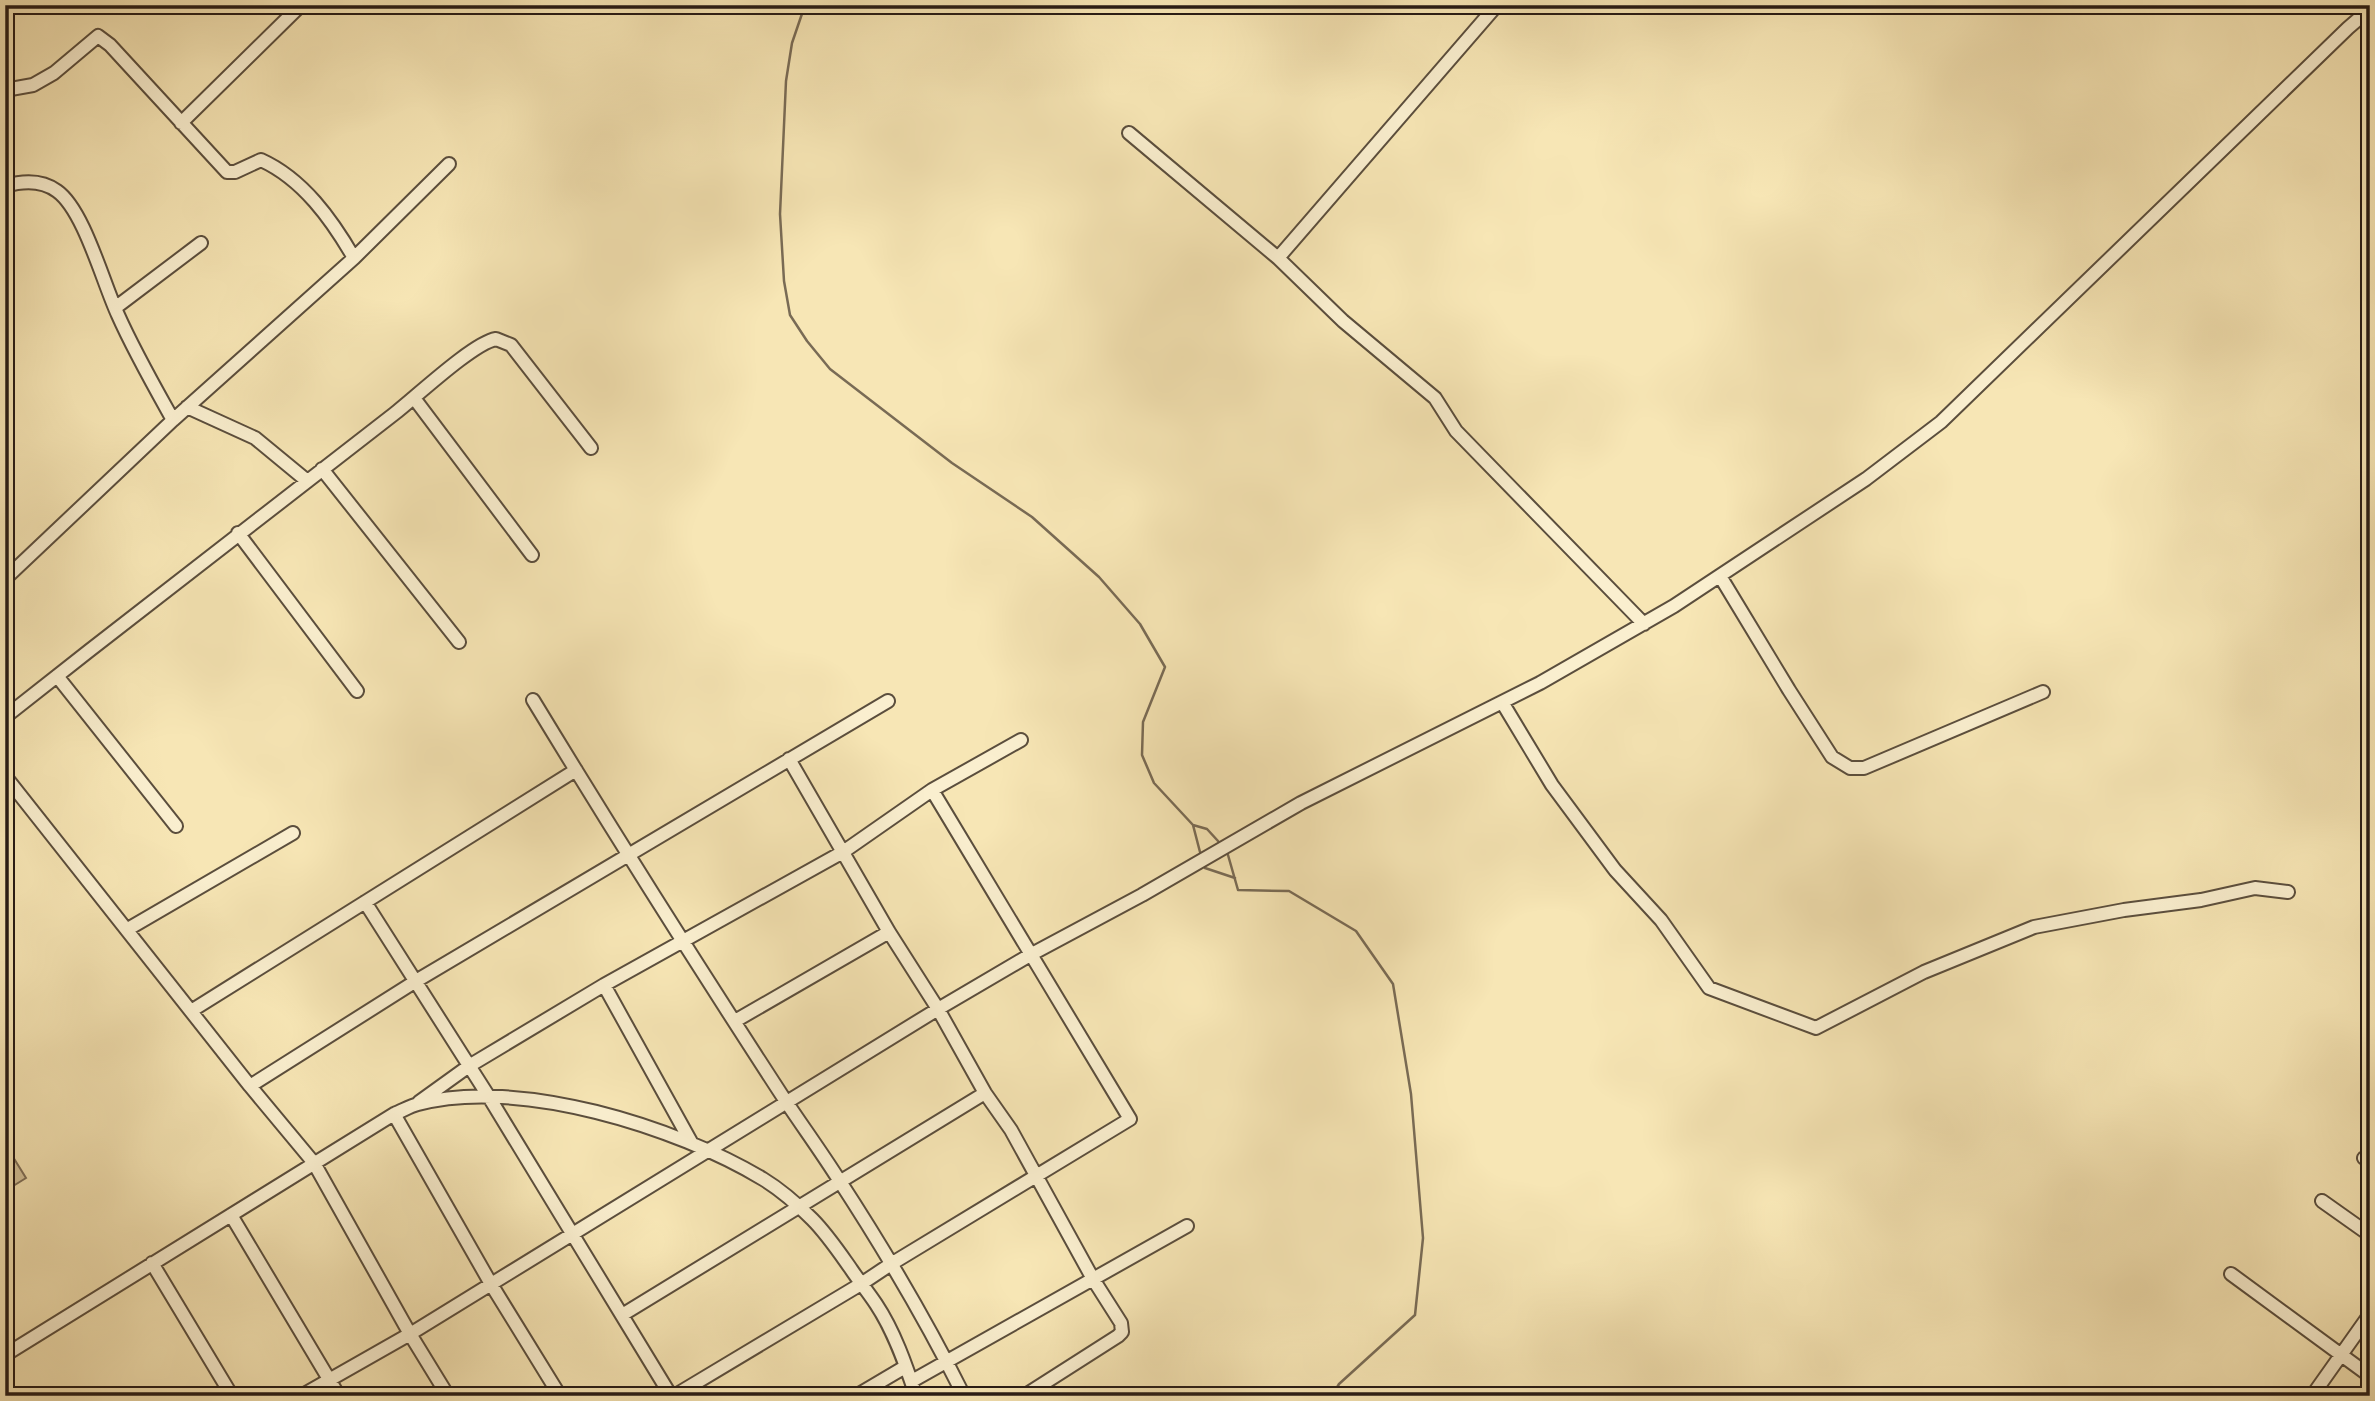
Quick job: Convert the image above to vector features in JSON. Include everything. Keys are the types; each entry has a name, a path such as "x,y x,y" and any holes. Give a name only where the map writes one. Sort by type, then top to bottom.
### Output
{"street":[{"path":"1278,258 1497,5"},
{"path":"181,123 300,6"},
{"path":"302,1396 410,1334 1030,955 1142,895 1301,803 1540,683 1644,624 1866,479 1941,422 2370,9"},
{"path":"5,90 33,85 54,73 97,36 110,45 227,172 235,172 261,160 272,165 314,200 336,226 354,258"},
{"path":"1129,134 1278,258 1343,321 1435,398 1456,432 1644,624"},
{"path":"5,579 187,407 354,258 449,164"},
{"path":"5,186 24,181 39,183 56,190 72,208 115,309 173,420"},
{"path":"115,309 201,243"},
{"path":"5,717 481,344 496,339 511,345 591,448"},
{"path":"414,398 532,555"},
{"path":"187,407 255,438 306,480"},
{"path":"322,469 459,642"},
{"path":"238,533 357,691"},
{"path":"1720,576 1832,757 1850,768 1864,768 2043,692"},
{"path":"57,676 176,827"},
{"path":"533,700 628,856 840,1181 947,1361 964,1396"},
{"path":"250,1086 416,981 888,701"},
{"path":"1502,702 1552,785 1615,870 1661,920 1709,988 1816,1028 1924,972 2034,927 2255,888 2288,892"},
{"path":"5,1354 394,1114 416,1104 469,1066 604,985 843,852 932,790 1021,740"},
{"path":"789,759 985,1093 1011,1129 1093,1279 1121,1324 1122,1332 1024,1396"},
{"path":"191,1012 576,770"},
{"path":"5,776 314,1163 448,1396"},
{"path":"365,902 673,1396 1130,1119 932,790"},
{"path":"128,929 293,833"},
{"path":"735,1021 889,932"},
{"path":"604,985 691,1142"},
{"path":"622,1315 985,1093"},
{"path":"416,1104 444,1099 489,1097 524,1099 578,1108 691,1142 764,1179 798,1206 822,1230 877,1305 912,1381 916,1396"},
{"path":"394,1114 491,1283 560,1396"},
{"path":"2322,1201 2370,1235"},
{"path":"231,1215 339,1396"},
{"path":"912,1381 1187,1226"},
{"path":"152,1263 232,1396"},
{"path":"2231,1274 2370,1376"},
{"path":"2312,1396 2370,1314"},
{"path":"856,1396 905,1367"},
{"path":"5,1386 11,1396"}],"shaded area":[{"path":"5,1144 26,1178 5,1191"}],"waterway":[{"path":"805,5 792,43 786,81 780,214 784,281 790,315 830,369 952,463 1032,517 1099,577 1140,624 1165,667 1143,722 1142,755 1154,783 1193,825 1207,829 1218,841"},
{"path":"1193,825 1200,852"},
{"path":"1228,855 1238,890 1289,891 1356,931 1393,984 1411,1094 1423,1238 1415,1315 1339,1384 1332,1396"},
{"path":"1205,868 1235,878"}]}
